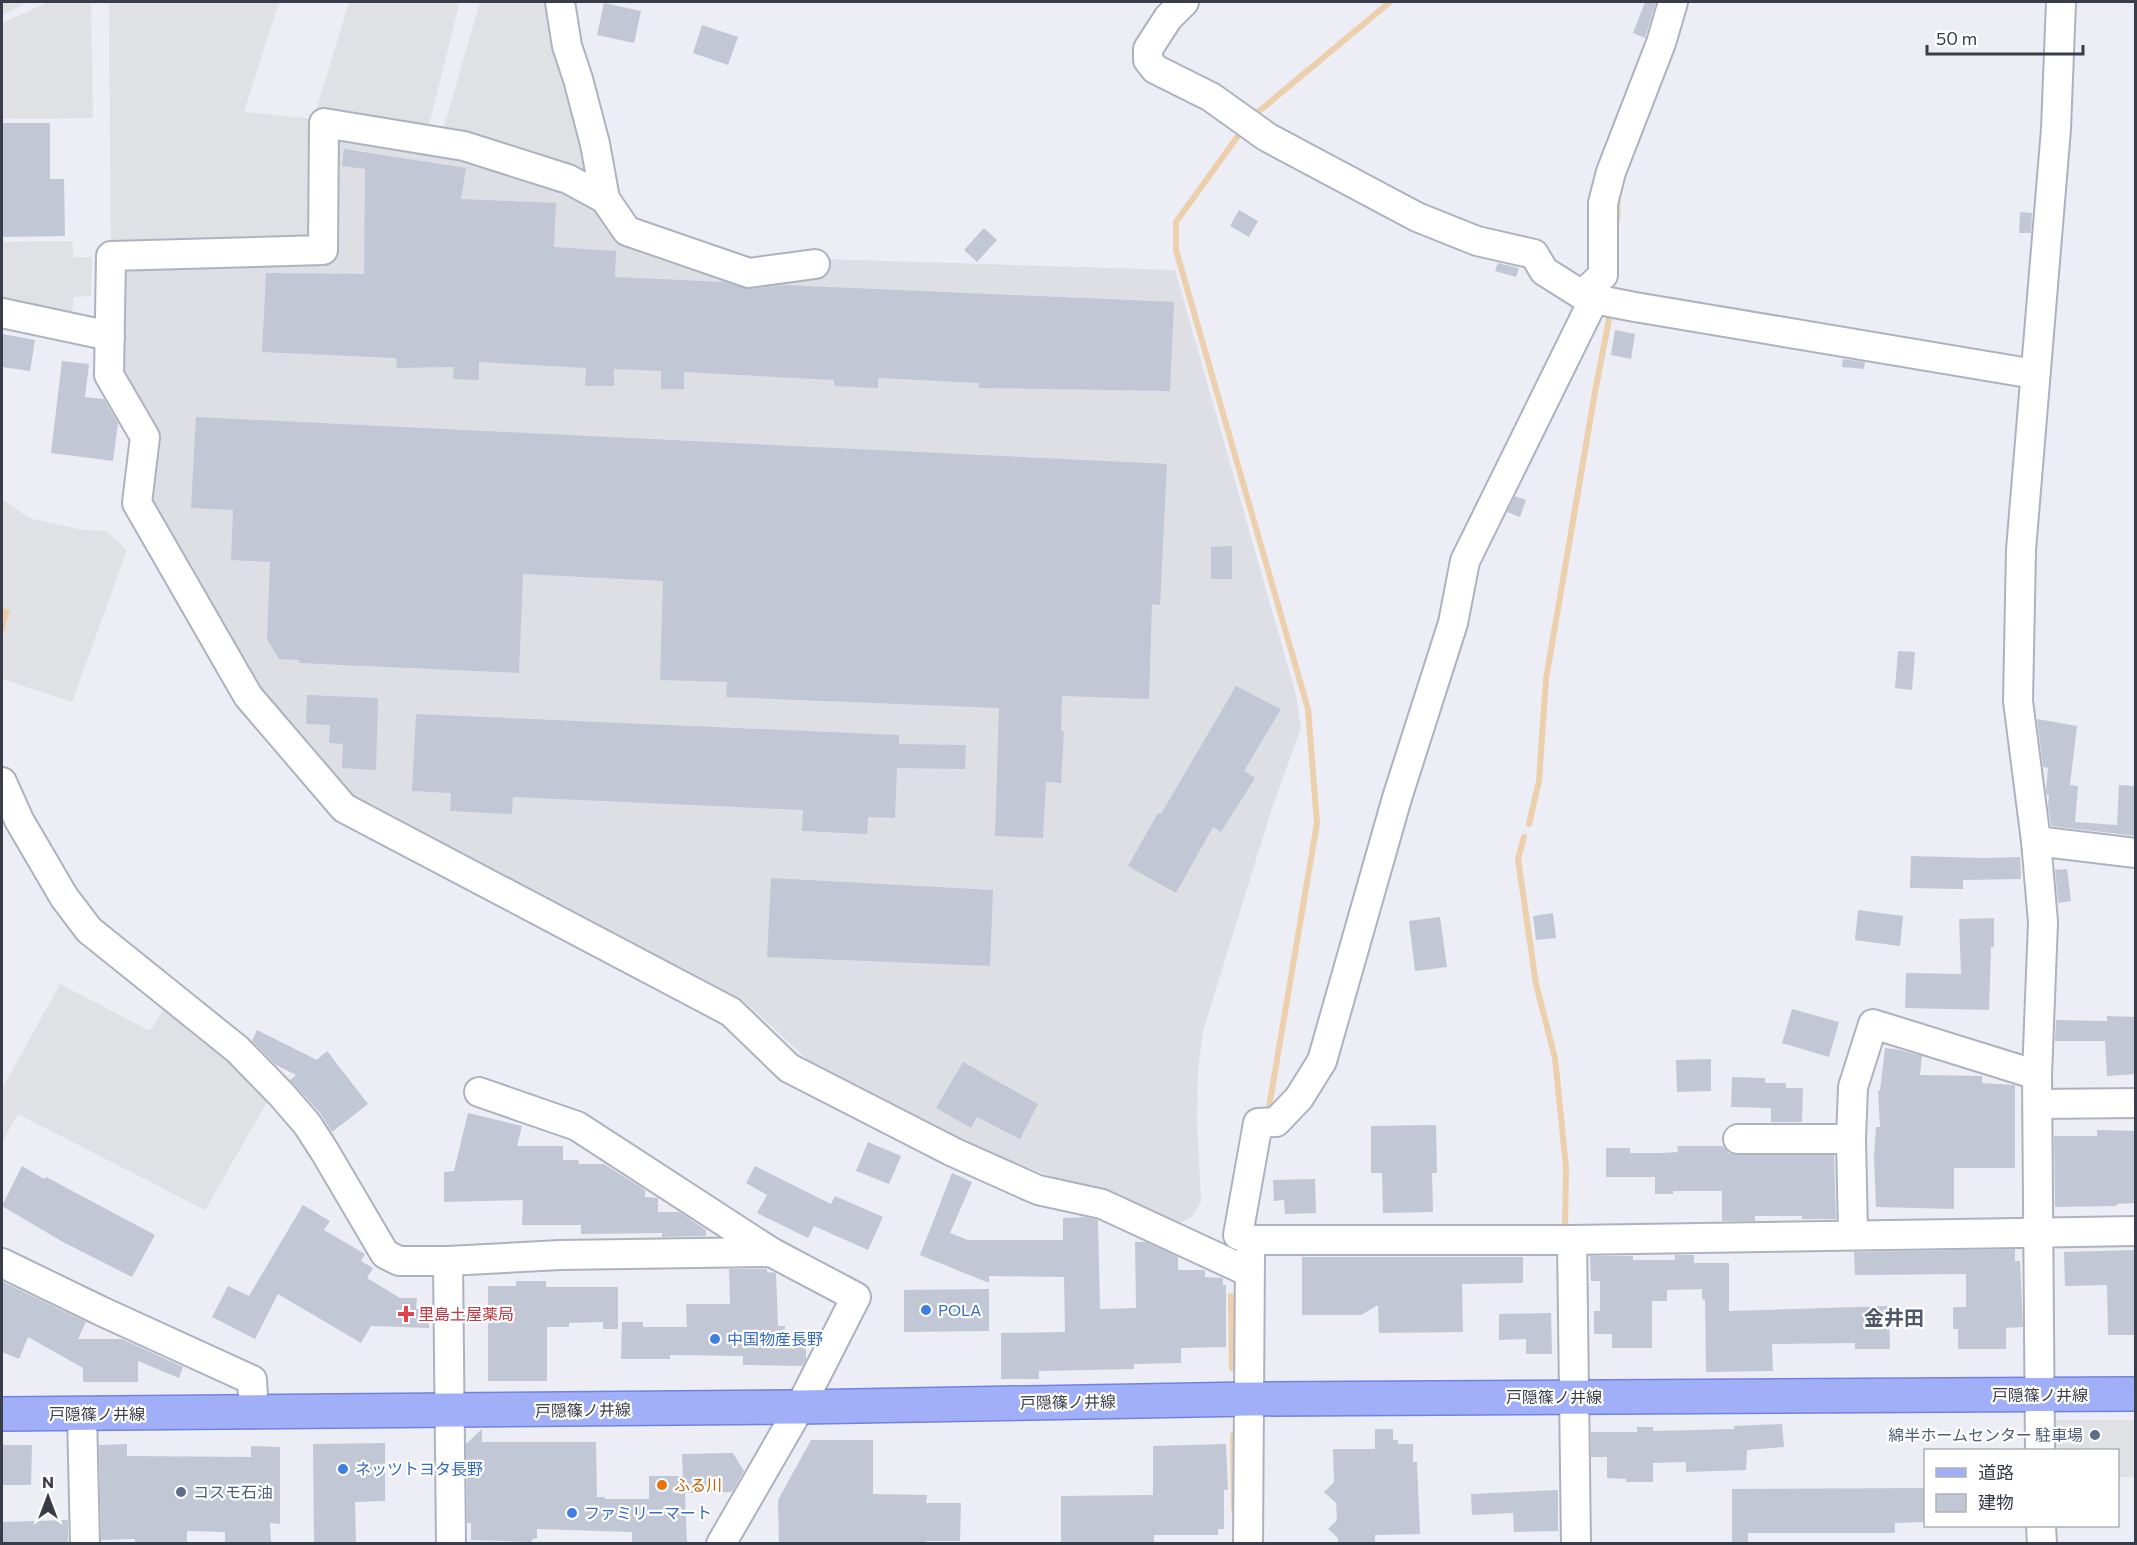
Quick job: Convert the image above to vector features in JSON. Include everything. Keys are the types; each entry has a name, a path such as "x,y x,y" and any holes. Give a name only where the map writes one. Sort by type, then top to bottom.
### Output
{"main road":[{"name":"戸隠篠ノ井線","path":"2,1414 254,1414 1250,1399 2136,1394"}],"street":[{"path":"560,2 567,46 579,79 595,144 605,199 627,231 748,273 815,264"},
{"path":"1184,2 1168,18 1148,49 1148,60 1155,69 1211,97 1268,137 1417,218 1477,241 1534,254 1544,271 1588,297 2034,374"},
{"path":"1673,2 1661,43 1611,172 1603,203 1603,275 1588,297 1465,561 1453,623 1397,798 1322,1061 1299,1098 1276,1122 1258,1123 1238,1235 1252,1240 1572,1240 2136,1231"},
{"path":"2040,1449 2037,1074 2043,922 2036,841 2018,701 2021,550 2056,129 2061,2"},
{"path":"605,199 568,179 464,146 324,123 323,250 111,256 109,375 145,437 137,503 248,696 344,808 731,1012 789,1068 952,1152 1038,1190 1102,1204 1249,1272"},
{"path":"2,313 110,336"},
{"path":"2,782 19,820 64,897 89,930 237,1049 281,1094 307,1124 385,1254 399,1262 560,1255 771,1252"},
{"path":"2036,841 2136,853"},
{"path":"1853,1234 1851,1139 1853,1087 1873,1024 2037,1074"},
{"path":"479,1092 577,1126 771,1252 856,1297 800,1407 721,1544"},
{"path":"2038,1104 2136,1103"},
{"path":"1738,1139 1851,1139"},
{"path":"1248,1544 1249,1272 1252,1240"},
{"path":"1572,1240 1576,1544"},
{"path":"448,1261 451,1544"},
{"path":"2,1263 252,1380 254,1414"},
{"path":"82,1414 85,1544"},
{"path":"2041,1527 2042,1544"}],"shaded area":[{"path":"2,2 27,2 2,15"},
{"path":"49,2 91,2 93,118 2,119 2,23"},
{"path":"109,2 279,2 244,112 314,119 315,248 111,249"},
{"path":"349,2 450,2 459,4 426,137 315,114"},
{"path":"480,2 550,2 592,184 442,134"},
{"path":"344,137 453,151 600,198 625,234 748,276 823,259 1175,270 1296,695 1301,728 1272,808 1203,1031 1198,1071 1197,1119 1201,1202 1192,1217 1180,1223 962,1144 808,1060 745,1002 651,958 339,790 255,692 147,495 116,360 118,270"},
{"path":"72,241 74,257 92,257 91,296 74,297 71,316 2,303 2,242"},
{"path":"2,499 29,518 82,530 106,531 127,550 72,702 2,679 2,645 10,611 2,608"},
{"path":"2,608 10,610 2,641"},
{"path":"60,984 150,1031 165,1007 230,1053 270,1097 205,1210 18,1114 2,1142 2,1089"},
{"name":"綿半ホームセンター 駐車場","path":"2054,1420 2135,1420 2135,1477 2119,1477 2119,1449 2054,1449"}],"building":[{"path":"1645,2 1656,2 1645,38 1633,33"},
{"path":"604,3 641,11 634,43 597,35"},
{"path":"702,25 738,37 728,65 693,53"},
{"path":"2,123 50,123 50,179 64,179 65,236 2,237"},
{"path":"344,149 466,168 461,199 556,203 554,247 616,251 615,277 725,282 751,289 785,285 1174,302 1170,391 979,388 979,383 878,378 878,388 834,386 834,380 684,372 684,389 661,389 661,371 614,369 614,386 585,386 586,368 479,362 479,380 453,379 454,367 397,368 396,358 262,352 266,273 364,274 365,169 342,166"},
{"path":"1239,210 1258,221 1249,237 1230,226"},
{"path":"2020,212 2032,213 2031,233 2019,233"},
{"path":"984,228 997,240 977,262 964,250"},
{"path":"1498,263 1519,268 1516,277 1495,271"},
{"path":"1615,330 1635,334 1631,359 1611,355"},
{"path":"2,334 35,340 30,371 2,367"},
{"path":"1843,359 1865,362 1864,369 1842,367"},
{"path":"62,361 89,364 85,397 104,399 118,423 113,461 51,453"},
{"path":"196,417 1167,464 1160,605 1152,604 1149,699 1062,696 1061,731 1064,731 1061,783 1046,782 1043,838 995,836 999,708 726,697 727,682 660,680 663,581 523,574 519,673 299,663 299,660 279,659 267,639 270,562 231,560 233,510 191,508"},
{"path":"1515,496 1526,500 1520,517 1507,512"},
{"path":"1232,546 1232,579 1211,579 1211,547"},
{"path":"1898,651 1915,652 1912,690 1895,688"},
{"path":"1236,686 1281,709 1244,771 1255,778 1221,832 1213,827 1176,893 1128,866"},
{"path":"307,695 378,698 376,770 342,768 343,744 329,743 330,725 306,724"},
{"path":"416,714 899,735 899,744 966,745 965,769 897,768 895,818 868,817 867,834 802,831 803,810 513,797 512,814 450,811 451,793 412,791"},
{"path":"2037,719 2077,726 2070,785 2078,786 2075,822 2117,825 2119,785 2136,786 2136,836 2051,826 2049,795 2046,791 2048,768 2043,767"},
{"path":"1911,856 2020,857 2021,879 1963,880 1963,889 1910,888"},
{"path":"2067,869 2071,901 2058,903 2055,870"},
{"path":"771,878 993,890 990,966 767,957"},
{"path":"1858,910 1903,916 1900,946 1855,940"},
{"path":"1553,913 1556,938 1536,940 1533,916"},
{"path":"1440,917 1447,967 1415,971 1409,921"},
{"path":"1994,918 1989,1010 1905,1008 1906,973 1961,974 1959,919"},
{"path":"1792,1009 1839,1022 1829,1057 1782,1043"},
{"path":"2107,1016 2136,1017 2136,1074 2107,1076 2105,1041 2055,1041 2056,1020 2107,1021"},
{"path":"257,1030 317,1060 327,1051 368,1104 332,1132 320,1113 290,1080 296,1075 276,1065 252,1041"},
{"path":"1885,1048 1922,1056 1920,1075 1982,1076 1982,1083 2015,1085 2015,1168 1954,1168 1954,1209 1876,1207 1874,1156 1876,1127 1880,1127 1878,1090 1880,1091"},
{"path":"1711,1059 1711,1091 1677,1092 1676,1060"},
{"path":"963,1062 1038,1104 1020,1139 977,1117 971,1128 936,1108"},
{"path":"1732,1077 1765,1078 1765,1083 1786,1083 1786,1088 1803,1088 1802,1122 1771,1122 1771,1108 1731,1107"},
{"path":"468,1113 522,1126 517,1146 563,1146 563,1160 578,1160 579,1164 604,1164 645,1190 645,1197 658,1198 658,1212 679,1212 706,1230 706,1236 662,1237 662,1233 581,1234 581,1225 522,1225 523,1200 444,1202 444,1172 454,1171"},
{"path":"1436,1125 1437,1173 1432,1173 1433,1212 1383,1213 1382,1173 1371,1173 1371,1126"},
{"path":"2097,1130 2136,1131 2136,1203 2117,1204 2117,1206 2055,1207 2054,1136 2097,1136"},
{"path":"868,1142 901,1156 889,1184 856,1171"},
{"path":"1677,1146 1723,1146 1729,1153 1738,1155 1834,1155 1836,1219 1755,1216 1755,1221 1722,1221 1722,1191 1673,1191 1673,1194 1655,1194 1655,1177 1606,1177 1606,1148 1630,1148 1630,1153 1662,1153 1678,1152"},
{"path":"22,1166 155,1235 132,1277 63,1242 2,1206"},
{"path":"755,1166 831,1204 835,1196 883,1217 868,1250 814,1226 808,1238 757,1213 767,1195 746,1183"},
{"path":"952,1173 972,1182 950,1233 968,1240 1063,1240 1063,1218 1086,1217 1098,1220 1100,1309 1136,1308 1135,1242 1146,1242 1178,1257 1178,1270 1205,1270 1205,1277 1223,1278 1223,1285 1226,1285 1226,1347 1181,1348 1181,1363 1134,1364 1134,1369 1039,1371 1039,1379 1001,1379 1001,1333 1065,1332 1064,1277 989,1276 989,1283 920,1255"},
{"path":"1315,1179 1316,1213 1285,1214 1284,1200 1274,1201 1273,1180"},
{"path":"303,1205 330,1221 324,1230 365,1254 361,1261 373,1268 367,1278 400,1298 417,1298 416,1309 429,1310 429,1328 371,1326 361,1343 278,1294 255,1339 212,1317 228,1286 249,1296"},
{"path":"2015,1249 2015,1261 2020,1261 2023,1327 2006,1328 2006,1349 1958,1349 1958,1329 1953,1329 1953,1307 1966,1307 1966,1274 1855,1275 1854,1252"},
{"path":"2136,1250 2136,1335 2108,1335 2107,1285 2065,1286 2064,1252"},
{"path":"1675,1255 1694,1255 1694,1263 1729,1263 1729,1311 1889,1306 1890,1349 1855,1349 1855,1343 1772,1344 1773,1371 1706,1372 1705,1300 1702,1299 1702,1289 1667,1290 1667,1301 1652,1301 1652,1348 1612,1348 1612,1334 1594,1334 1594,1311 1600,1311 1600,1281 1591,1281 1590,1256 1633,1256 1633,1260 1675,1260"},
{"path":"1302,1257 1523,1257 1523,1283 1462,1284 1463,1332 1379,1333 1378,1305 1361,1315 1302,1315"},
{"path":"729,1269 767,1269 767,1272 776,1273 778,1326 785,1326 784,1344 806,1345 806,1360 802,1366 743,1365 743,1356 670,1355 670,1359 621,1359 622,1322 643,1322 643,1327 687,1327 686,1304 730,1304"},
{"path":"516,1281 546,1281 546,1287 618,1287 618,1329 603,1329 603,1322 569,1323 569,1327 547,1327 547,1381 488,1381 488,1286 516,1286"},
{"path":"3,1282 86,1322 78,1339 122,1339 183,1367 179,1378 138,1361 138,1382 83,1382 83,1368 28,1337 19,1359 2,1352"},
{"path":"989,1289 989,1331 904,1332 904,1290"},
{"path":"1551,1313 1552,1354 1526,1354 1526,1339 1499,1340 1499,1314"},
{"path":"1782,1424 1784,1447 1747,1450 1746,1470 1686,1472 1686,1462 1653,1463 1653,1482 1626,1482 1626,1479 1607,1478 1607,1457 1591,1457 1591,1432 1637,1432 1637,1427 1653,1427 1653,1431 1734,1429 1734,1426"},
{"path":"482,1429 482,1442 596,1442 597,1497 605,1497 605,1499 649,1499 649,1476 683,1476 682,1454 733,1453 744,1471 732,1492 685,1493 687,1544 632,1544 632,1532 537,1529 537,1538 531,1542 471,1540 471,1523 467,1523 466,1444"},
{"path":"1375,1429 1393,1429 1393,1440 1398,1440 1398,1444 1413,1444 1413,1462 1417,1462 1420,1534 1375,1535 1375,1544 1338,1544 1338,1538 1328,1529 1337,1520 1336,1503 1324,1492 1334,1482 1333,1449 1375,1449"},
{"path":"811,1440 873,1440 873,1494 927,1495 926,1503 961,1503 960,1541 926,1541 926,1544 779,1544 778,1500"},
{"path":"385,1443 385,1501 355,1502 356,1544 314,1544 313,1444"},
{"path":"127,1444 127,1456 251,1457 251,1446 280,1447 280,1524 270,1523 271,1542 225,1542 225,1532 187,1531 187,1544 135,1544 135,1539 101,1540 99,1445"},
{"path":"1226,1444 1228,1490 1224,1490 1224,1529 1218,1529 1218,1535 1154,1535 1154,1544 1061,1544 1061,1496 1153,1495 1153,1446"},
{"path":"2,1445 32,1445 31,1485 2,1485"},
{"path":"1924,1488 1924,1522 1895,1523 1895,1533 1748,1533 1748,1544 1732,1544 1732,1489"},
{"path":"1558,1490 1558,1531 1514,1532 1513,1513 1472,1515 1471,1494"},
{"path":"68,1520 68,1544 2,1544 2,1522"}],"waterway":[{"path":"1252,117 1390,2"},
{"path":"1243,129 1176,222 1176,250 1308,709 1317,823 1268,1113"},
{"path":"1617,220 1618,194"},
{"path":"1529,824 1539,781 1546,679 1611,309"},
{"path":"1524,837 1518,859 1536,984 1555,1058 1566,1167 1565,1228"},
{"path":"1231,1296 1232,1368"},
{"path":"1233,1435 1234,1509"}],"place":[{"name":"POLA","path":"926,1310"},
{"name":"里島土屋薬局","path":"406,1314"},
{"name":"中国物産長野","path":"715,1339"},
{"name":"綿半ホームセンター 駐車場","path":"2095,1435"},
{"name":"ネッツトヨタ長野","path":"343,1469"},
{"name":"ふる川","path":"662,1485"},
{"name":"コスモ石油","path":"181,1492"},
{"name":"ファミリーマート","path":"572,1513"}],"district":[{"name":"金井田","path":"1894,1318"}]}
